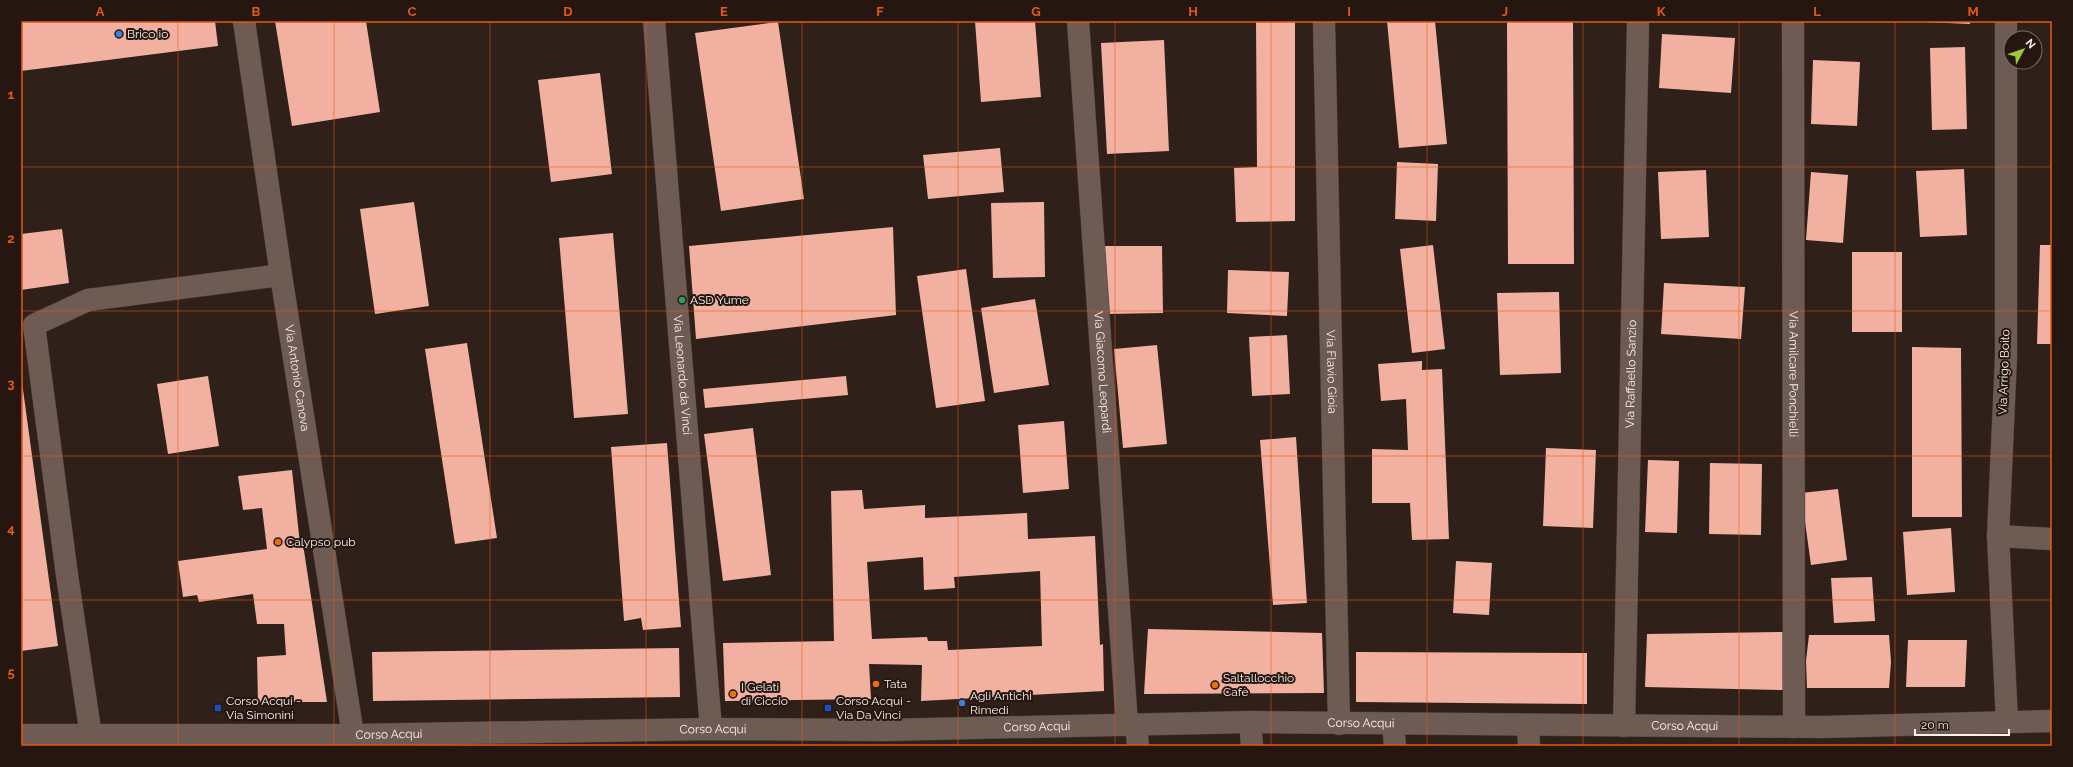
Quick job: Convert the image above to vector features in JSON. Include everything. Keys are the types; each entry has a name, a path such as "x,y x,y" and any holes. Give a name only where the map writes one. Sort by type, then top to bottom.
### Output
{"street":[{"name":"Via Antonio Canova","path":"244,21 281,276 353,735"},
{"name":"Via Leonardo da Vinci","path":"654,21 711,729"},
{"name":"Via Giacomo Leopardi","path":"1078,21 1131,724 1138,746"},
{"name":"Via Flavio Gioia","path":"1324,21 1339,724"},
{"name":"Via Raffaello Sanzio","path":"1624,726 1638,21"},
{"name":"Via Amilcare Ponchielli","path":"1792,21 1794,727"},
{"name":"Via Arrigo Boito","path":"2006,21 2006,357 1998,536 2007,722"},
{"path":"91,736 28,326 88,300 281,276"},
{"path":"1998,536 2052,538"},
{"name":"Corso Acqui","path":"21,735 52,741 91,736 353,735 571,739 711,729 887,738 1131,724 1250,722 1393,724 1529,736 1624,726 1794,727 1823,736 2007,722 2052,721"},
{"path":"1250,722 1252,746"},
{"path":"1393,724 1395,746"}],"building":[{"name":"Brico io","path":"21,21 215,21 218,46 21,71"},
{"path":"275,21 366,21 380,112 292,126"},
{"path":"975,21 1035,21 1041,97 981,102"},
{"path":"1256,21 1295,21 1295,221 1236,222 1234,168 1257,167"},
{"path":"1387,21 1435,21 1447,144 1399,148"},
{"path":"1507,21 1573,21 1574,264 1508,264"},
{"path":"1970,21 1970,24 1924,22"},
{"path":"778,22 804,199 721,211 695,33"},
{"path":"1662,34 1735,38 1731,93 1659,88"},
{"path":"1164,40 1169,151 1107,154 1101,43"},
{"path":"1965,47 1967,129 1932,130 1930,48"},
{"path":"1813,60 1860,62 1857,126 1811,124"},
{"path":"600,73 612,174 551,182 538,80"},
{"path":"1000,148 1004,192 928,199 923,155"},
{"path":"1397,162 1438,164 1436,221 1395,219"},
{"path":"1964,169 1967,235 1920,237 1916,171"},
{"path":"1706,170 1709,237 1661,239 1658,172"},
{"path":"1811,172 1848,175 1843,243 1806,240"},
{"path":"414,202 429,306 375,314 360,209"},
{"path":"1044,202 1045,277 993,278 991,203"},
{"path":"893,227 896,315 696,339 689,246"},
{"path":"62,229 69,283 21,290 21,234"},
{"path":"613,233 628,414 574,418 559,238"},
{"path":"1433,245 1445,349 1412,353 1400,249"},
{"path":"2040,245 2052,245 2052,344 2037,344"},
{"path":"1104,246 1162,246 1163,313 1105,314"},
{"path":"1852,252 1902,252 1902,332 1852,332"},
{"path":"966,269 985,401 936,408 917,276"},
{"path":"1228,270 1289,272 1287,316 1227,313"},
{"path":"1664,283 1745,287 1741,339 1661,334"},
{"path":"1559,292 1561,373 1500,375 1497,293"},
{"path":"1035,299 1049,385 994,393 981,308"},
{"path":"1287,335 1290,394 1252,396 1249,337"},
{"path":"467,343 497,538 455,544 425,349"},
{"path":"1157,345 1167,444 1123,448 1114,349"},
{"path":"1912,347 1961,348 1962,517 1912,517"},
{"path":"1422,361 1422,370 1442,369 1449,539 1412,540 1410,503 1372,503 1372,449 1408,450 1406,399 1381,401 1378,364"},
{"path":"21,375 58,646 21,651"},
{"path":"208,376 219,446 168,454 157,384"},
{"path":"846,376 848,395 705,408 703,389"},
{"path":"1064,421 1069,489 1023,493 1018,425"},
{"path":"753,428 771,575 723,581 704,434"},
{"path":"1296,437 1307,603 1273,605 1260,440"},
{"path":"667,443 681,627 643,630 641,618 624,621 611,447"},
{"path":"1546,448 1596,450 1593,528 1543,526"},
{"path":"1648,460 1679,461 1677,533 1645,532"},
{"path":"1710,463 1762,464 1761,535 1709,534"},
{"path":"292,470 300,544 303,544 327,702 258,702 257,657 286,655 284,624 257,624 253,594 199,602 197,595 183,597 178,561 267,549 262,508 243,510 238,476"},
{"path":"1838,489 1847,560 1811,565 1801,493"},
{"path":"862,490 864,509 925,505 925,518 1027,513 1028,539 1095,536 1100,645 1103,644 1104,691 921,701 922,665 869,664 871,699 725,701 723,643 834,641 831,491","holes":["923,557 924,590 955,588 954,577 1040,571 1042,646 948,650 947,641 928,641 927,637 872,639 867,562"]},
{"path":"1951,528 1955,592 1907,595 1903,532"},
{"path":"1456,561 1492,563 1489,615 1453,613"},
{"path":"1872,577 1875,621 1834,623 1831,578"},
{"path":"1148,629 1322,633 1324,693 1144,694"},
{"path":"1783,632 1783,690 1645,687 1647,634"},
{"path":"1809,635 1889,635 1891,662 1889,688 1807,688 1806,661"},
{"path":"1908,640 1967,640 1965,687 1906,687"},
{"path":"679,648 680,697 373,701 372,652"},
{"path":"1356,652 1587,653 1587,704 1356,702"}],"place":[{"name":"Brico io","path":"119,34"},
{"name":"ASD Yume","path":"682,300"},
{"name":"Calypso pub","path":"278,542"},
{"name":"Tata","path":"876,684"},
{"name":"Saltallocchio Cafè","path":"1215,685"},
{"name":"I Gelati di Ciccio","path":"733,694"},
{"name":"Agli Antichi Rimedi","path":"962,703"},
{"name":"Corso Acqui - Via Simonini","path":"218,708"},
{"name":"Corso Acqui - Via Da Vinci","path":"828,708"}]}
